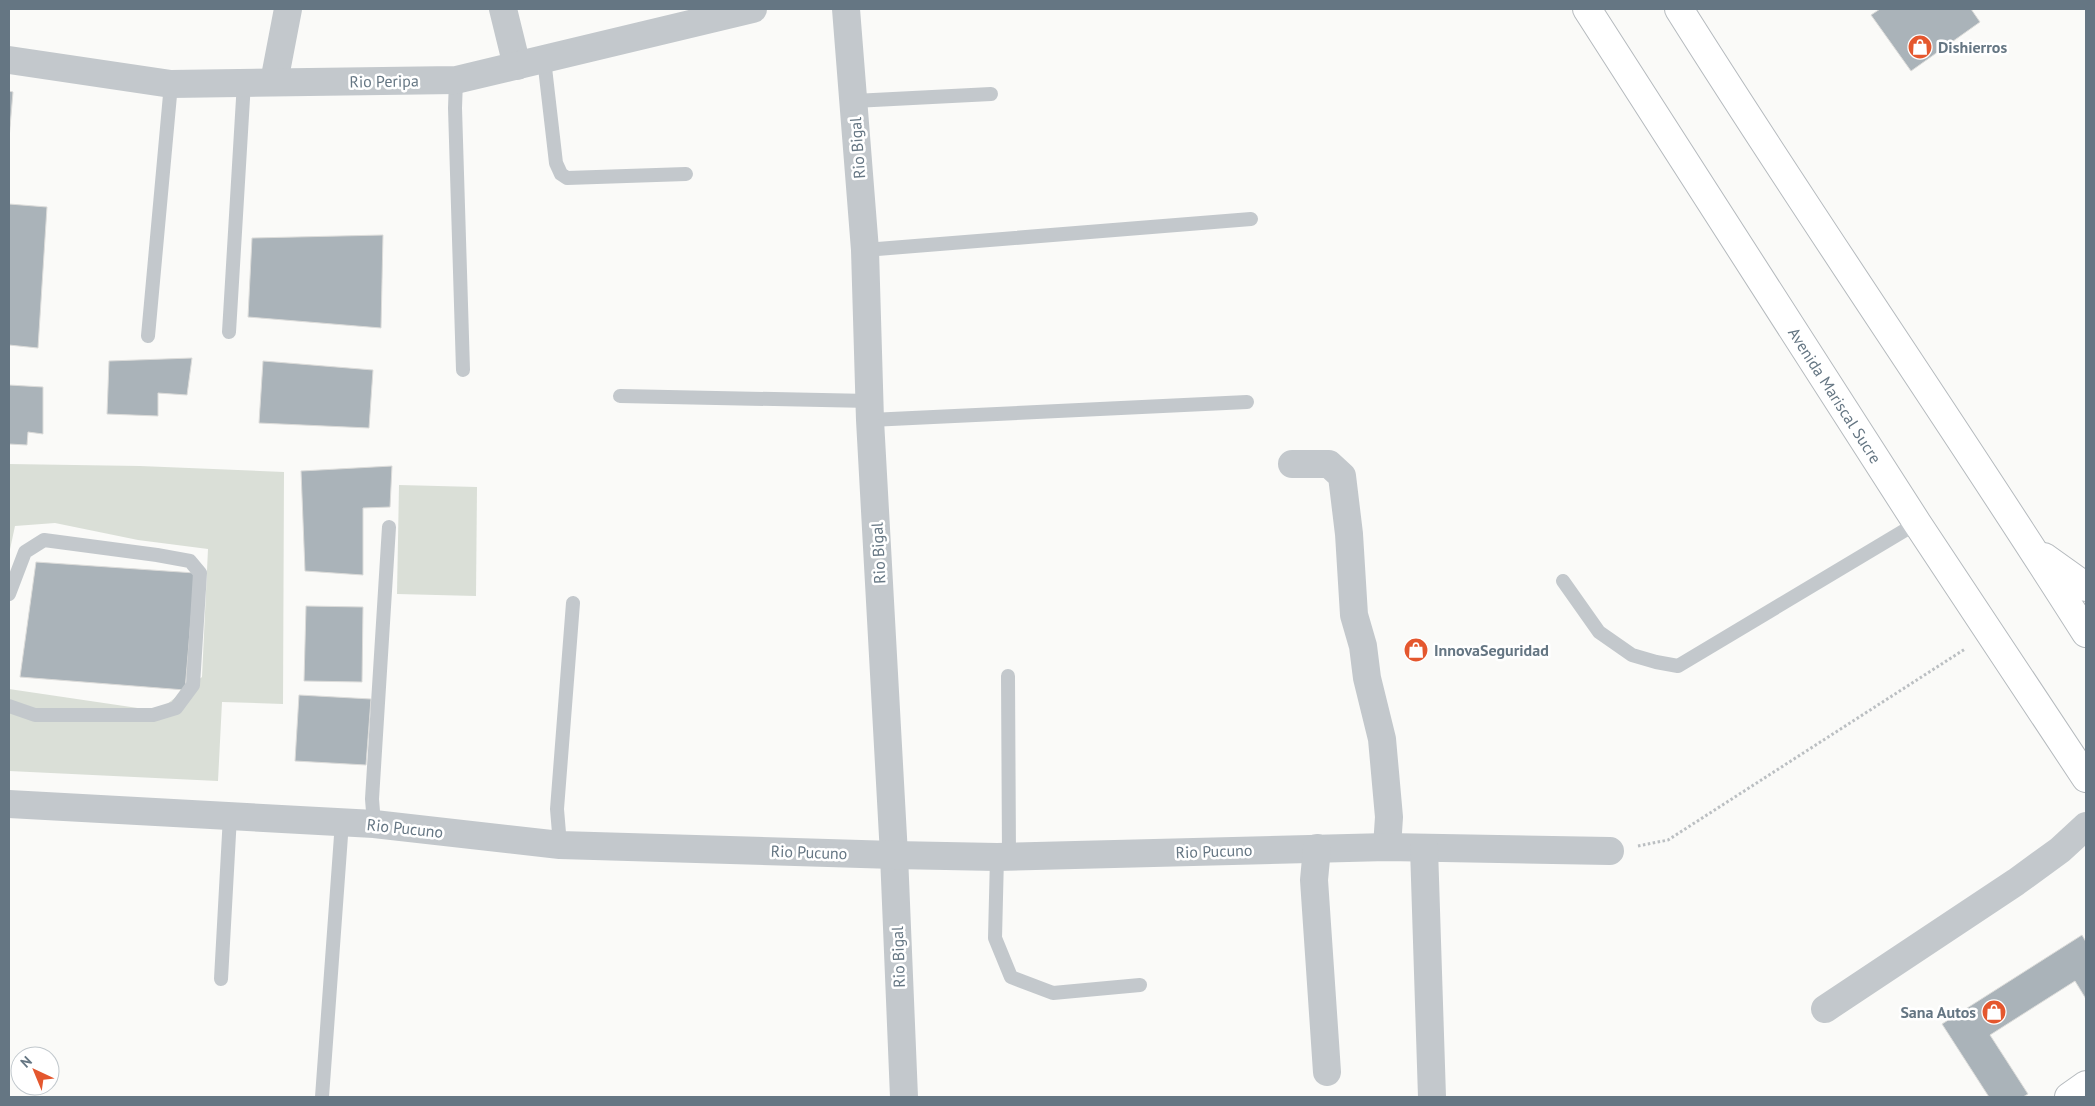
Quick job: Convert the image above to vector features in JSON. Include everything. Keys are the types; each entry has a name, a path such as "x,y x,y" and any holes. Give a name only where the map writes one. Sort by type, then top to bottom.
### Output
{"main road":[{"name":"Avenida Mariscal Sucre","path":"1587,9 1917,522 2086,778"},
{"path":"1679,9 1744,113 2086,633"},
{"path":"2033,550 2086,587"},
{"path":"2069,1097 2086,1085"}],"street":[{"path":"274,82 288,9"},
{"path":"503,9 516,66"},
{"name":"Rio Peripa","path":"9,60 171,84 456,80 753,9"},
{"name":"Rio Bigal","path":"846,9 866,250 870,411 894,855 904,1097"},
{"path":"1292,464 1329,464 1342,476 1349,534 1354,615 1363,646 1367,678 1382,739 1389,817 1387,847"},
{"name":"Rio Pucuno","path":"9,804 374,824 560,845 894,855 1003,856 1387,847 1610,851"},
{"path":"1825,1009 2016,882 2060,850 2086,826"},
{"path":"1317,848 1314,880 1327,1072"},
{"path":"1424,848 1432,1097"}],"lane":[{"path":"544,59 556,163 561,174 567,178 686,174"},
{"path":"456,80 455,108 463,370"},
{"path":"229,332 244,82"},
{"path":"148,336 171,84"},
{"path":"854,101 991,94"},
{"path":"866,250 1250,219"},
{"path":"620,396 870,411 1248,402"},
{"path":"1563,581 1599,632 1632,655 1678,666 1917,522"},
{"path":"374,824 372,800 389,527"},
{"path":"9,594 25,552 44,540 190,561 200,573 194,685 176,708 152,715 35,715 9,706"},
{"path":"560,845 557,808 573,602"},
{"path":"1008,676 1003,856 995,938 1011,977 1053,993 1140,985"},
{"path":"221,979 230,816"},
{"path":"322,1097 342,822"}],"path":[{"path":"1668,840 1936,668"}],"shaded area":[{"path":"9,464 140,466 284,472 283,704 222,702 218,781 9,771 9,689 158,711 202,677 208,549 138,540 55,523 15,526 9,554"},
{"path":"399,485 477,487 476,596 397,594"}],"building":[{"name":"Dishierros","path":"1880,9 1971,9 1980,22 1911,71 1871,15"},
{"path":"9,91 13,92 9,139"},
{"path":"9,204 47,207 38,348 9,345"},
{"path":"383,235 381,328 248,317 252,238"},
{"path":"192,358 187,395 158,393 158,416 107,414 109,361"},
{"path":"263,361 373,370 369,428 259,423"},
{"path":"9,385 43,387 43,434 28,432 27,445 9,444"},
{"path":"392,466 390,507 363,508 363,575 305,571 301,471"},
{"path":"36,562 195,573 185,690 20,677"},
{"path":"306,606 363,607 362,682 304,681"},
{"path":"299,695 371,699 366,765 295,761"},
{"name":"Sana Autos","path":"2082,935 2086,942 2086,999 2075,981 1990,1035 2028,1094 2023,1097 1989,1097 1942,1024"}],"place":[{"name":"Dishierros","path":"1920,47"},
{"name":"InnovaSeguridad","path":"1416,650"},
{"name":"Sana Autos","path":"1994,1012"}]}
